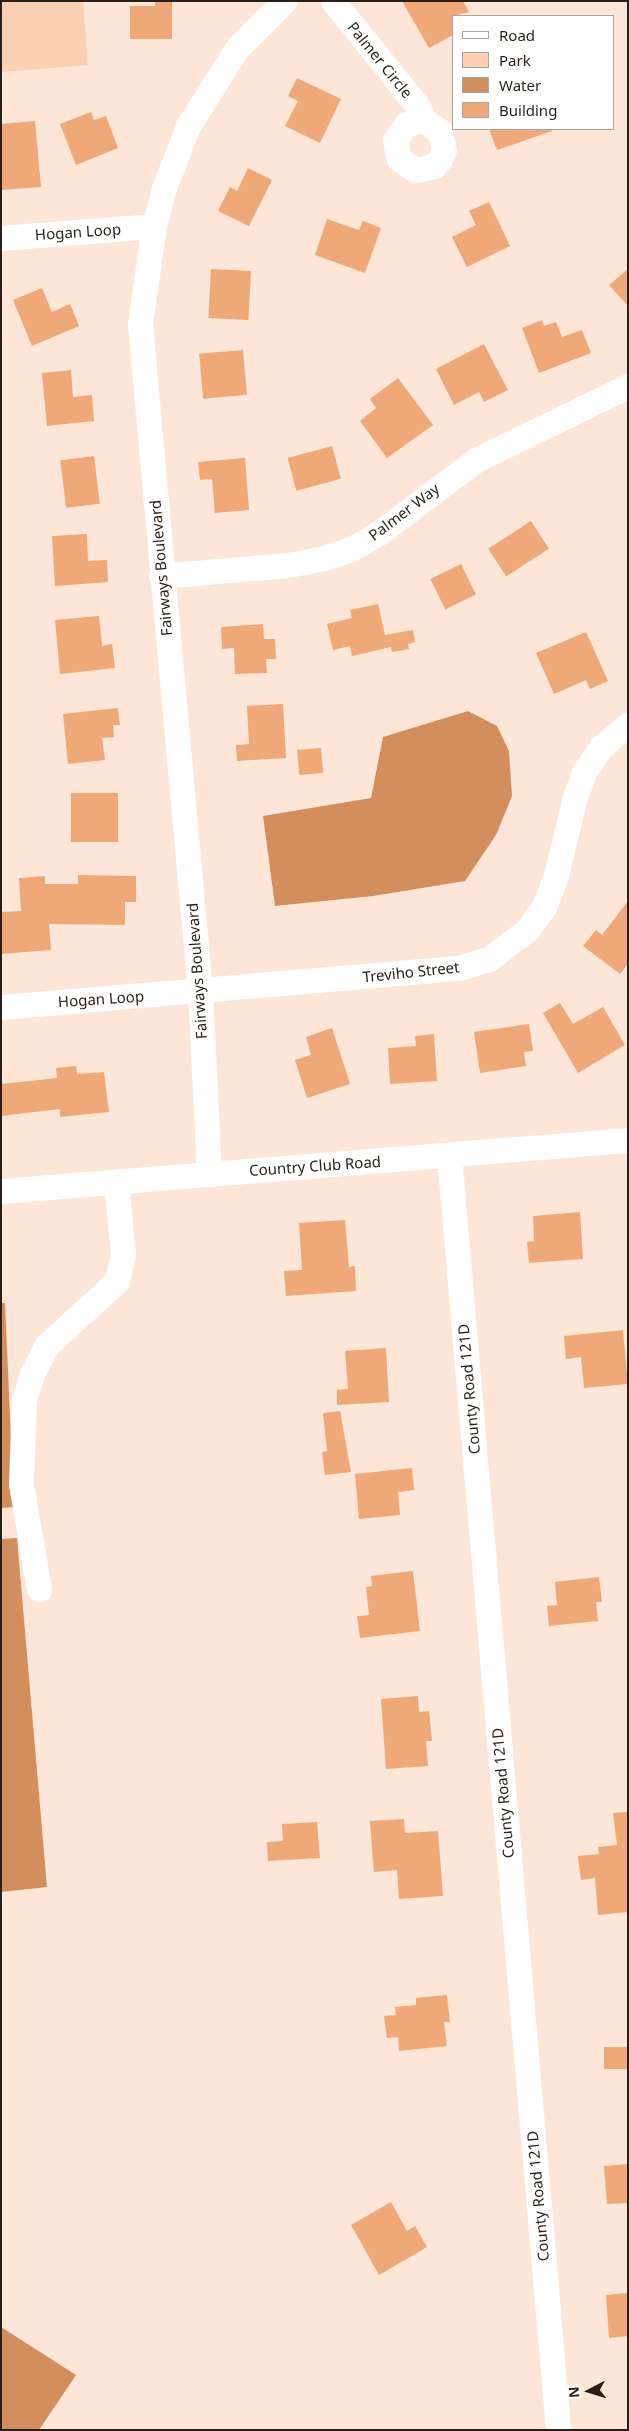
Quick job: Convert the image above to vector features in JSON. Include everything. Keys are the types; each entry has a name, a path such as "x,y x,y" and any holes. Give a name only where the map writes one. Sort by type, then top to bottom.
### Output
{"street":[{"name":"Fairways Boulevard","path":"209,1174 200,992 161,576 140,324 154,226 164,188 188,126 238,47 284,1"},
{"name":"Palmer Circle","path":"333,1 417,105 424,120"},
{"name":"Hogan Loop","path":"1,238 154,226"},
{"name":"Palmer Way","path":"161,576 288,565 324,558 351,548 379,533 476,460 628,386"},
{"name":"Treviho Street","path":"200,992 459,968 489,959 508,948 527,930 544,907 556,875 584,772 601,747 628,724"},
{"name":"Hogan Loop","path":"1,1007 200,992"},
{"name":"Country Club Road","path":"1,1191 628,1140"},
{"name":"County Road 121D","path":"449,1155 558,2430"},
{"path":"39,1589 21,1484 24,1400 32,1374 47,1345 117,1281 123,1254 116,1181"}],"green space":[{"path":"1,1 83,1 88,65 1,72"}],"water":[{"path":"468,711 497,726 509,751 512,796 496,835 465,881 373,896 275,906 263,816 371,798 383,737"},
{"path":"1,1303 5,1303 14,1507 1,1508"},
{"path":"17,1538 47,1887 1,1892 1,1539"},
{"path":"1,2327 76,2375 39,2430 1,2430"}],"building":[{"path":"155,1 172,1 172,39 130,39 130,6 155,6"},
{"path":"402,1 463,1 469,12 452,15 452,36 429,48"},
{"path":"297,78 341,99 320,143 285,126 298,101 288,96"},
{"path":"91,112 94,120 106,116 118,148 76,165 60,124"},
{"path":"35,121 41,187 1,190 1,124"},
{"path":"489,130 552,130 552,131 497,150"},
{"path":"248,168 272,180 249,226 218,211 230,187 237,191"},
{"path":"489,202 510,246 467,267 452,237 476,225 469,211"},
{"path":"327,219 359,230 363,221 381,228 365,273 315,255"},
{"path":"211,269 251,271 248,320 208,318"},
{"path":"628,269 628,306 609,285"},
{"path":"42,288 52,312 70,304 79,326 32,346 13,300"},
{"path":"542,320 544,326 556,322 562,337 582,330 591,353 539,373 522,328"},
{"path":"484,344 508,390 484,402 479,392 454,405 436,369"},
{"path":"243,350 247,395 203,399 199,354"},
{"path":"71,370 73,397 92,395 94,421 47,426 42,373"},
{"path":"398,378 433,425 387,458 360,421 376,408 370,399"},
{"path":"332,446 341,479 296,491 288,458"},
{"path":"94,456 100,504 66,508 60,460"},
{"path":"245,458 249,510 215,513 212,479 200,480 198,462"},
{"path":"531,521 549,549 506,576 488,549"},
{"path":"87,534 88,561 107,560 108,582 55,586 52,536"},
{"path":"461,564 476,595 445,609 430,579"},
{"path":"378,604 385,635 413,630 415,642 408,644 409,649 392,652 391,647 352,656 350,646 333,650 327,624 352,618 350,610"},
{"path":"99,616 102,646 112,644 115,668 60,674 55,620"},
{"path":"263,624 264,639 275,639 276,659 266,659 267,673 235,674 234,648 222,649 221,627"},
{"path":"586,632 608,681 590,689 586,680 554,694 536,653"},
{"path":"283,704 286,758 237,761 236,745 249,744 247,706"},
{"path":"118,708 120,725 113,725 114,737 102,738 105,760 68,764 63,714"},
{"path":"321,748 323,773 299,775 297,750"},
{"path":"71,793 118,793 118,842 71,842"},
{"path":"78,875 136,876 136,902 125,902 125,925 49,924 51,950 1,954 1,912 21,911 19,878 45,876 45,884 78,884"},
{"path":"628,901 628,964 620,974 583,946 596,930 602,935"},
{"path":"560,1003 573,1024 603,1007 625,1045 578,1073 543,1013"},
{"path":"529,1024 533,1051 524,1052 526,1066 480,1073 474,1032"},
{"path":"332,1028 350,1084 307,1098 295,1060 311,1055 306,1037"},
{"path":"434,1034 437,1081 390,1084 388,1048 416,1046 415,1036"},
{"path":"76,1066 77,1074 104,1072 109,1112 60,1117 60,1109 1,1116 1,1084 57,1078 56,1068"},
{"path":"580,1212 583,1259 529,1263 527,1242 534,1241 533,1216"},
{"path":"345,1220 349,1267 355,1266 356,1291 286,1296 284,1271 302,1270 299,1223"},
{"path":"623,1330 628,1384 584,1388 581,1357 566,1359 564,1336"},
{"path":"386,1348 389,1402 337,1405 337,1390 348,1389 345,1351"},
{"path":"340,1411 351,1472 325,1475 322,1452 327,1451 323,1413"},
{"path":"412,1468 414,1490 398,1492 400,1515 359,1519 355,1474"},
{"path":"413,1571 420,1631 360,1638 357,1616 369,1615 366,1587 372,1586 371,1576"},
{"path":"599,1577 602,1602 596,1602 598,1621 549,1626 547,1606 557,1605 555,1582"},
{"path":"418,1696 419,1712 429,1711 432,1741 426,1741 428,1766 386,1769 381,1699"},
{"path":"628,1812 628,1912 598,1915 595,1878 581,1880 578,1856 599,1854 598,1847 617,1845 613,1813"},
{"path":"404,1819 405,1833 438,1831 443,1896 399,1899 397,1870 374,1872 370,1821"},
{"path":"317,1822 320,1858 268,1861 267,1842 283,1841 282,1824"},
{"path":"447,1995 450,2022 444,2022 447,2046 399,2051 398,2037 387,2038 384,2016 396,2015 395,2007 416,2005 416,1998"},
{"path":"604,2047 628,2047 628,2069 604,2069"},
{"path":"628,2164 628,2203 607,2204 604,2166"},
{"path":"391,2202 407,2231 415,2226 427,2247 379,2275 351,2225"},
{"path":"628,2293 628,2336 609,2338 606,2295"}]}
